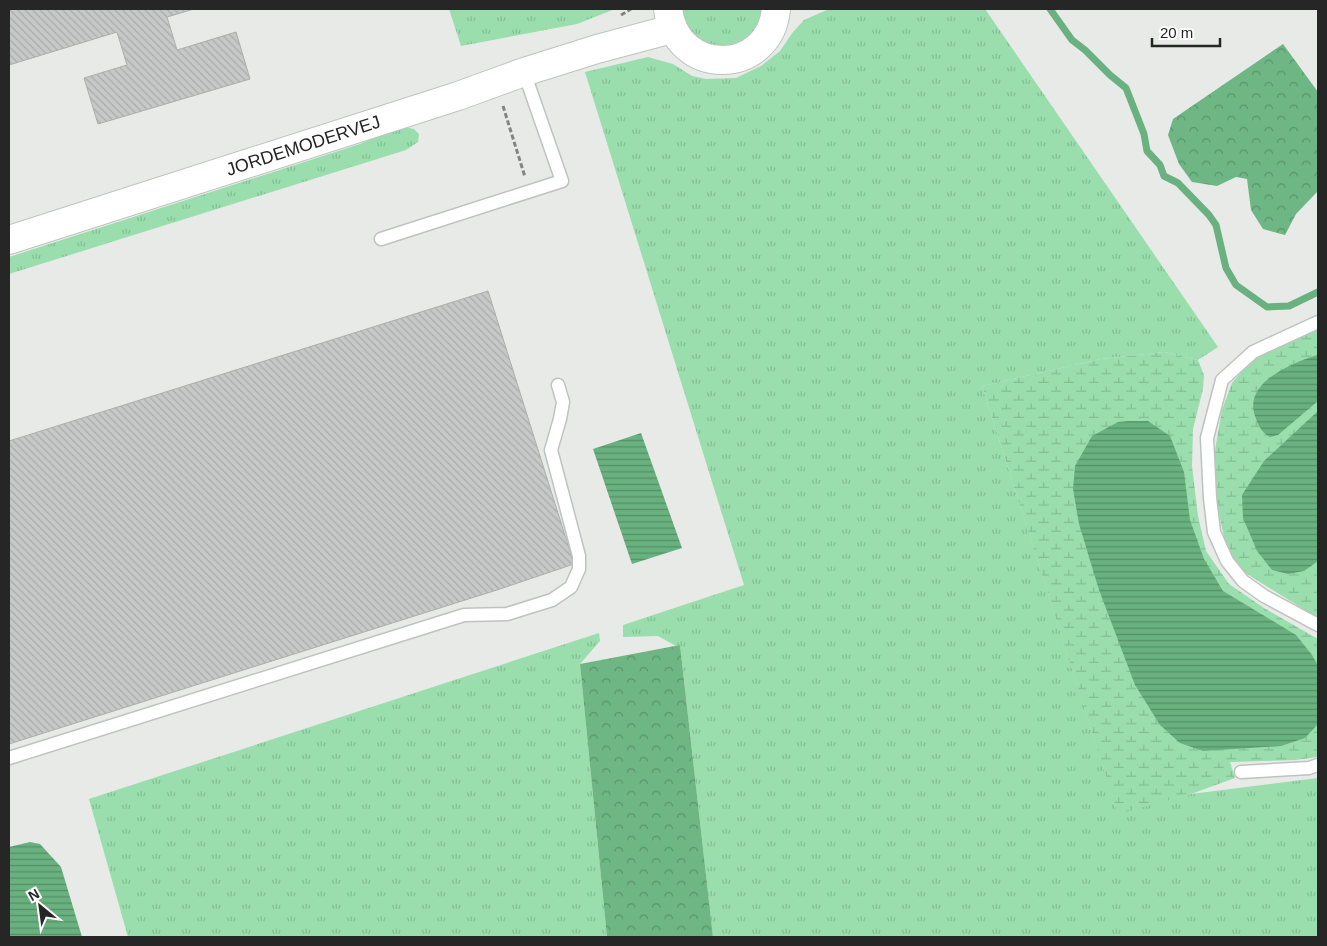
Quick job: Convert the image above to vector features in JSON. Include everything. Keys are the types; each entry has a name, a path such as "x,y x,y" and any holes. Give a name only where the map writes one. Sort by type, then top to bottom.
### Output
{"street":[{"path":"670,18 681,42 686,47 699,56 714,60 730,60 744,55 763,42 771,28 776,9"},
{"name":"JORDEMODERVEJ","path":"9,240 458,96 524,72 597,49 670,18"}],"lane":[{"path":"382,239 562,182 524,72"},
{"path":"1318,322 1253,352 1222,380 1207,438 1214,532 1227,561 1243,581 1264,596 1318,625"},
{"path":"9,758 464,616 507,614 552,600 572,587 579,569 579,556 551,450 563,402 558,385"},
{"path":"1241,772 1309,768 1318,765"}],"path":[{"path":"496,82 530,192"}],"green space":[{"path":"449,9 615,9 577,24 461,46"},
{"path":"678,9 767,9 755,37 722,51 688,35"},
{"path":"829,9 985,9 1218,347 1198,360 1164,352 1101,359 982,386 1118,813 1191,794 1318,778 1318,937 713,937 680,645 676,646 658,636 623,637 623,625 744,585 585,72 648,57 673,64 692,76 706,79 736,78 761,66 780,51 804,20"},
{"path":"1283,44 1318,92 1318,191 1296,214 1285,235 1263,229 1251,210 1247,179 1236,177 1217,186 1192,182 1179,164 1168,135 1173,119"},
{"path":"400,126 414,129 419,134 418,142 406,150 9,274 9,257 360,144"},
{"path":"1318,327 1318,618 1247,574 1234,561 1225,541 1216,501 1214,456 1222,410 1232,383 1249,363 1270,350"},
{"path":"1164,352 1198,360 1204,375 1203,389 1193,429 1192,466 1198,516 1206,551 1229,584 1264,608 1318,639 1318,757 1295,760 1230,762 1235,778 1191,794 1118,814 982,386 1101,359"},
{"path":"599,633 600,641 580,664 607,937 128,937 89,799"},
{"path":"680,645 713,937 607,937 580,664"}],"shaded area":[{"path":"1317,355 1318,401 1278,435 1270,437 1260,428 1255,416 1253,404 1256,393 1272,376 1296,363"},
{"path":"1318,411 1318,561 1304,571 1288,574 1272,570 1257,551 1243,518 1242,495 1264,461"},
{"path":"1148,421 1170,436 1184,472 1190,520 1204,559 1223,591 1296,635 1312,655 1318,666 1318,724 1305,738 1281,746 1203,751 1180,743 1160,725 1135,685 1099,590 1079,524 1073,489 1075,466 1092,436 1118,422"},
{"path":"641,433 682,548 632,564 593,449"},
{"path":"30,842 40,844 61,867 82,937 9,937 9,847"}],"building":[{"path":"9,9 194,9 167,17 177,50 236,32 250,79 98,124 84,78 127,65 117,32 9,65"},
{"path":"488,291 574,564 9,744 9,441"}],"waterway":[{"path":"1050,9 1072,40 1126,88 1144,134 1147,151 1160,165 1164,176 1178,183 1209,215 1216,225 1226,268 1236,285 1267,307 1289,306 1318,292"}]}
